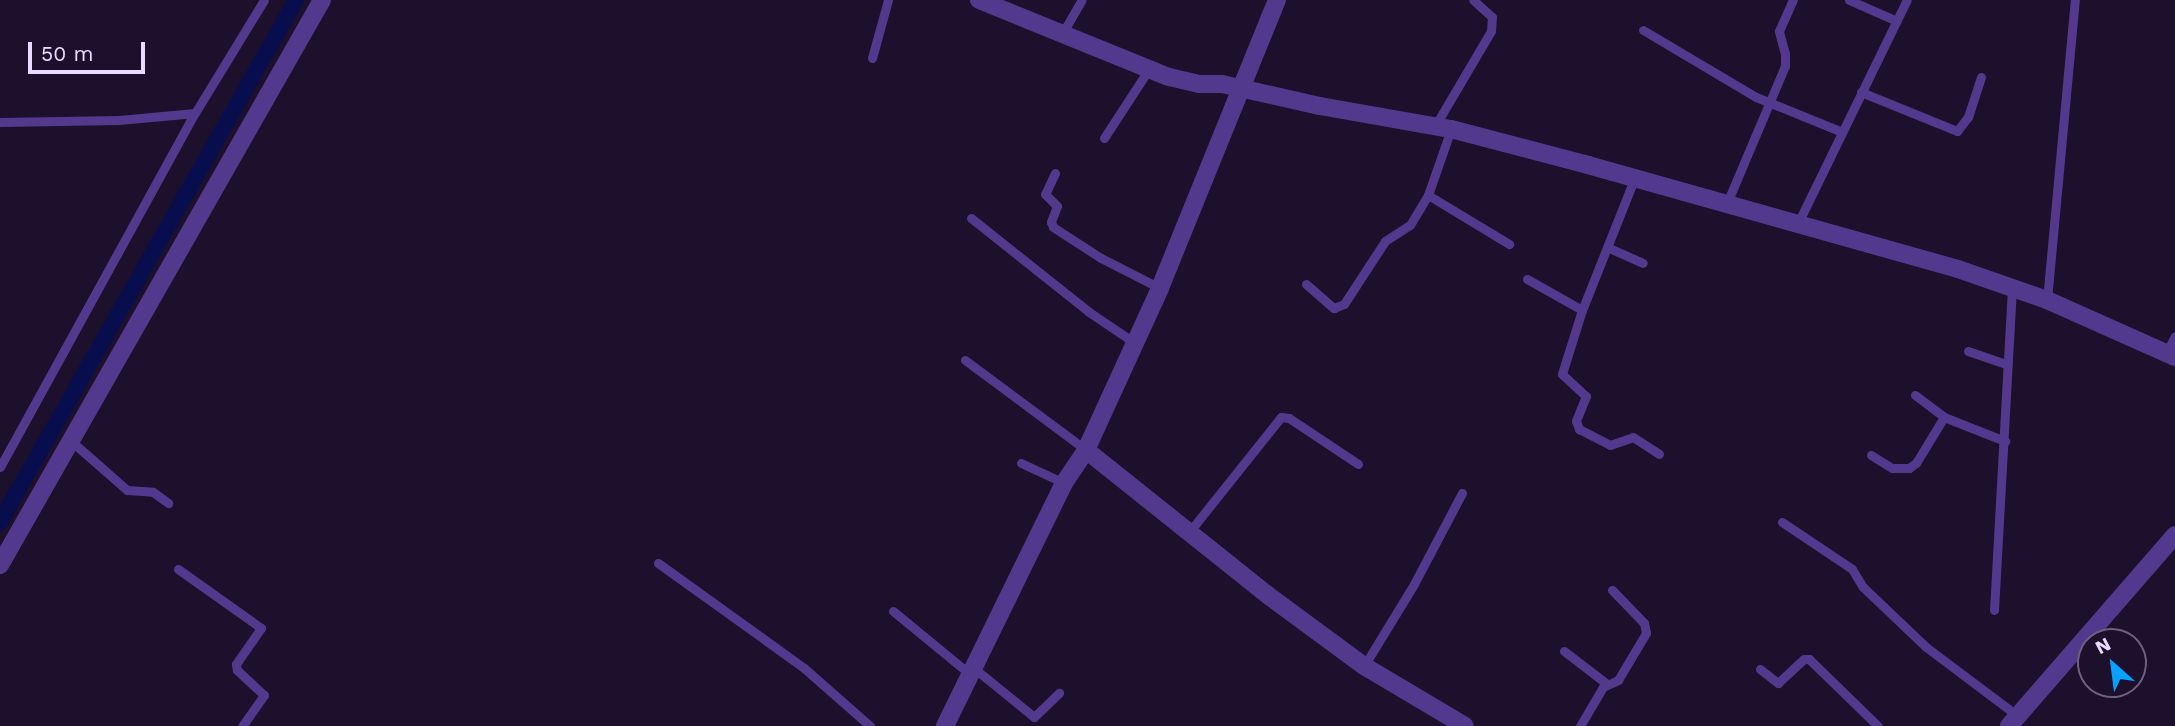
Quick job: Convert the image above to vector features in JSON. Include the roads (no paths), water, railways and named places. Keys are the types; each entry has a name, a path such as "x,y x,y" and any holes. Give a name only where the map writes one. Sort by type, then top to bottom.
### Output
{"street":[{"path":"0,565 321,0"},
{"path":"979,0 1149,69 1199,83 1222,83 1443,128 1635,177 1798,223 2047,299 2170,355"},
{"path":"945,726 1064,483 1086,450 1160,288 1277,0"},
{"path":"1086,450 1269,596 1364,666 1465,726"},
{"path":"2014,721 2175,534"}],"lane":[{"path":"0,467 195,113 264,0"},
{"path":"872,58 888,0"},
{"path":"1062,34 1082,0"},
{"path":"1306,284 1334,308 1341,307 1385,241 1406,228 1428,195 1443,128 1491,31 1492,17 1473,0"},
{"path":"1727,203 1771,102 1786,60 1779,31 1793,0"},
{"path":"1849,0 1897,21"},
{"path":"1798,223 1907,0"},
{"path":"2047,299 2075,0"},
{"path":"1643,30 1756,97 1842,132"},
{"path":"1104,138 1149,69"},
{"path":"1861,92 1957,131 1968,117 1981,77"},
{"path":"0,122 119,120 195,113"},
{"path":"1055,173 1045,194 1057,206 1051,222 1053,227 1101,258 1160,288"},
{"path":"1635,177 1582,310 1562,371 1563,377 1587,399 1576,424 1610,445 1633,437 1659,454"},
{"path":"1428,195 1509,244"},
{"path":"971,218 1098,319 1135,342"},
{"path":"1607,247 1643,263"},
{"path":"1527,279 1582,310"},
{"path":"1994,610 2012,288"},
{"path":"2170,355 2175,336"},
{"path":"1968,351 2006,364"},
{"path":"965,360 1086,450"},
{"path":"1915,395 1944,417 2005,441"},
{"path":"1190,531 1281,417 1289,418 1358,464"},
{"path":"1871,455 1899,471 1909,468 1916,463 1944,417"},
{"path":"70,440 127,490 153,492 168,503"},
{"path":"1021,463 1064,483"},
{"path":"1364,666 1414,584 1462,493"},
{"path":"1782,522 1852,569 1863,587 1926,647 2014,721"},
{"path":"657,563 804,668 870,726"},
{"path":"178,569 259,624 261,628 236,664 237,670 264,695 242,726"},
{"path":"1580,726 1607,684 1618,680 1647,629 1612,590"},
{"path":"893,611 1034,717 1059,693"},
{"path":"1564,650 1607,684"},
{"path":"1760,669 1778,683 1804,659 1809,659 1878,726"}],"waterway":[{"path":"0,522 296,0"}]}
